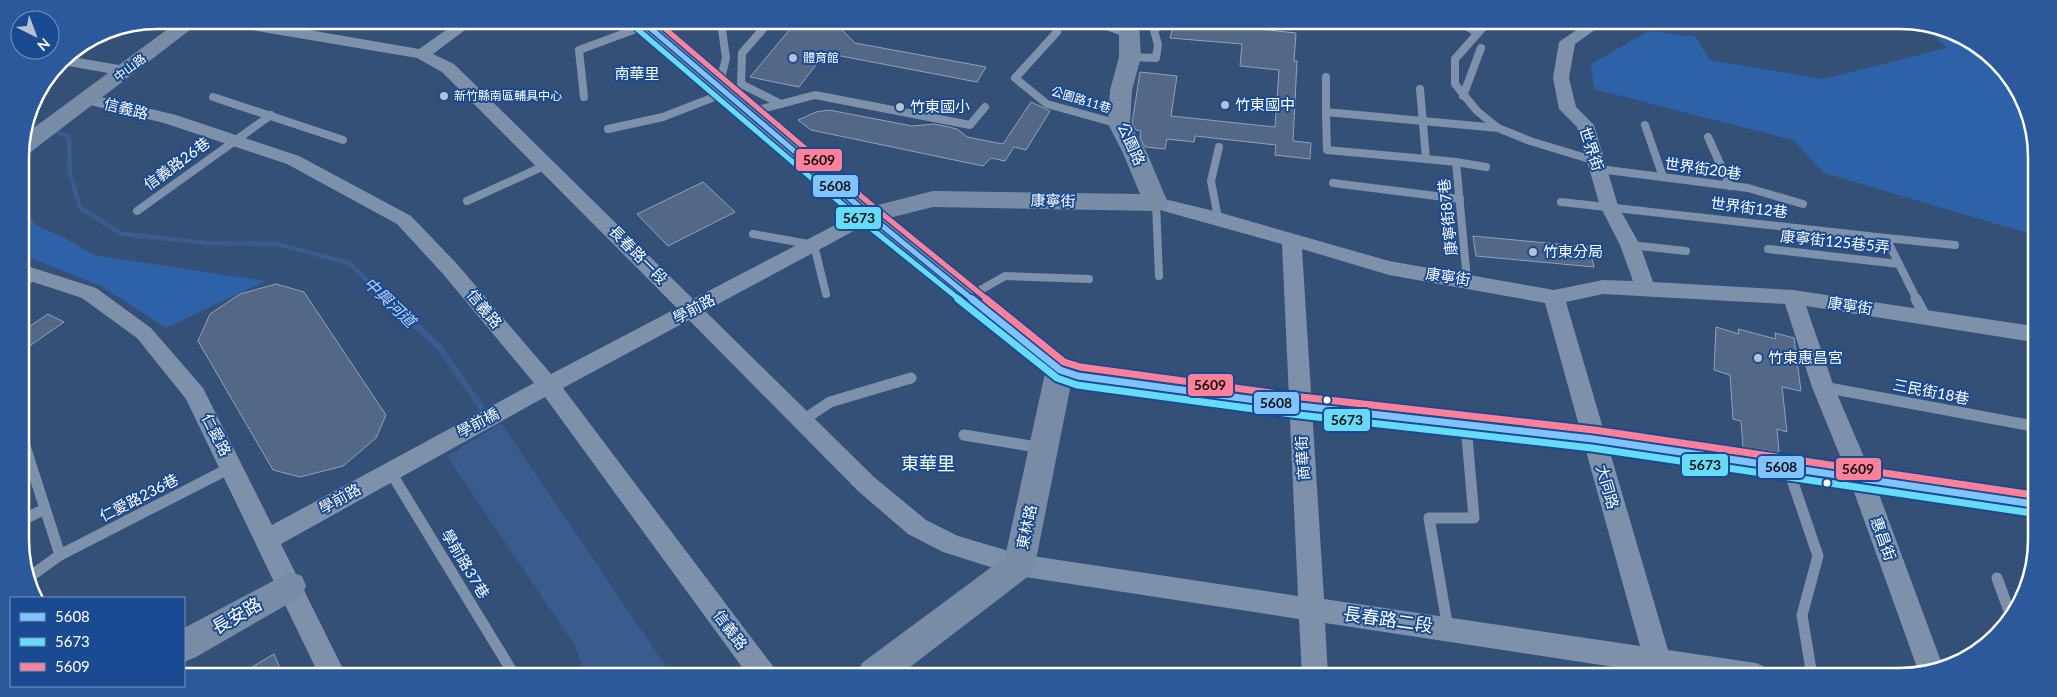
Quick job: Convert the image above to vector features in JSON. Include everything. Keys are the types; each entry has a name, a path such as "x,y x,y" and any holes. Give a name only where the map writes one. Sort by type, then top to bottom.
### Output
{"main road":[{"name":"中山路","path":"30,143 182,29"},
{"path":"652,29 869,214 1060,370 1078,376 1300,406 1593,439 2028,503"},
{"name":"公園路","path":"1129,29 1130,56 1121,90 1119,124 1135,153 1156,203"},
{"name":"康寧街","path":"869,214 933,199 1129,201 1156,203"},
{"name":"東林路","path":"882,668 1019,565 1060,370"},
{"name":"長安路","path":"185,645 290,586"}],"street":[{"name":"長春路一段","path":"275,29 422,54 448,68 866,484 917,528 952,544 1019,565"},
{"path":"422,54 457,29"},
{"name":"世界街","path":"1588,29 1568,42 1561,78 1568,109 1585,125 1609,206 1630,245 1645,288"},
{"path":"70,62 126,71"},
{"name":"信義路","path":"88,99 170,119 293,160 404,220 450,269 549,386 759,668"},
{"name":"康寧街","path":"1156,203 1218,218 1389,268 1467,280 1554,297 1603,288 1645,288 1793,297 2028,335"},
{"name":"學前路","path":"518,402 693,310 869,214"},
{"name":"商華街","path":"1292,240 1315,668"},
{"name":"仁愛路","path":"29,278 89,293 144,333 195,394 268,539 330,668"},
{"name":"大同路","path":"1554,297 1593,439 1660,668"},
{"name":"惠昌街","path":"1793,297 1823,387 1861,478 1929,665"},
{"name":"學前橋","path":"438,444 518,402"},
{"name":"學前路","path":"268,539 438,444"},
{"name":"長春路二段","path":"1019,565 1448,629 1660,668"}],"lane":[{"path":"584,97 579,50 630,29"},
{"path":"608,129 663,116 723,89 726,58 722,29"},
{"path":"763,29 742,53 741,84 781,104"},
{"path":"1130,56 1156,58 1158,46 1155,29"},
{"path":"1472,29 1478,32"},
{"path":"1481,29 1455,59 1455,84 1463,96 1498,128"},
{"name":"公園路11巷","path":"1056,32 1015,78 1047,104 1119,124"},
{"path":"1463,96 1481,48"},
{"path":"1326,77 1326,112 1498,128"},
{"path":"1420,89 1426,159"},
{"path":"750,112 815,95 970,125 985,107"},
{"path":"213,97 342,140"},
{"name":"康寧街87巷","path":"1326,112 1327,150 1456,162 1467,280"},
{"name":"信義路26巷","path":"136,211 233,140 271,115"},
{"path":"1645,125 1663,177"},
{"name":"世界街20巷","path":"1498,128 1530,142 1597,165 1663,177 1748,188 1803,204"},
{"path":"1708,137 1730,186"},
{"path":"1218,218 1211,181 1219,147"},
{"path":"1456,162 1486,167"},
{"path":"467,201 546,165"},
{"path":"1333,183 1460,198"},
{"name":"世界街12巷","path":"1561,202 1955,245"},
{"path":"1156,203 1159,276"},
{"path":"753,234 814,245 826,294"},
{"path":"1886,238 1926,318"},
{"path":"1630,245 1686,251"},
{"name":"康寧街125巷5弄","path":"1768,249 1899,264"},
{"path":"970,296 1005,276 1089,279"},
{"path":"803,420 830,402 911,378"},
{"name":"三民街18巷","path":"1823,387 2028,425"},
{"path":"1448,629 1429,518 1474,518 1466,425"},
{"path":"964,435 1044,448"},
{"path":"29,459 60,556"},
{"name":"仁愛路236巷","path":"34,574 60,556 232,467"},
{"path":"1788,467 1818,556 1802,615 1811,668"},
{"name":"學前路37巷","path":"390,471 510,668"},
{"path":"29,517 45,509"},
{"path":"1997,578 2008,608"}],"shaded area":[{"path":"1649,31 1696,37 1710,60 1824,79 1947,48 1931,33 1949,38 1978,55 2002,79 2015,100 2026,132 2028,148 2028,233 1824,173 1793,140 1594,89 1591,64"},
{"path":"29,216 37,226 61,236 94,255 265,281 166,328 101,286 29,257"},
{"path":"501,423 667,668 583,668 575,646 447,456"}],"building":[{"path":"790,29 841,29 855,43 986,67 977,82 825,53 799,87 750,77"},
{"path":"1258,29 1296,33 1294,61 1297,61 1293,141 1311,143 1310,159 1275,155 1276,145 1195,136 1194,142 1167,139 1165,149 1145,147 1140,138 1141,131 1136,130 1132,124 1140,72 1177,76 1171,116 1275,127 1279,70 1240,66 1242,44 1170,38 1172,30"},
{"path":"1031,102 1050,111 1026,150 1014,147 1005,161 991,158 983,166 811,130 798,120 816,112 829,110 912,126 934,124 957,129 967,137 1003,144"},
{"path":"703,182 735,212 668,246 637,214"},
{"name":"竹東分局","path":"1473,236 1589,247 1594,267 1476,256"},
{"path":"276,284 304,292 386,415 376,438 343,466 300,477 273,470 198,341 210,314 240,294"},
{"path":"48,314 64,322 29,346 29,327"},
{"path":"1716,327 1739,334 1738,329 1776,339 1775,333 1794,338 1801,391 1782,387 1787,432 1777,429 1779,452 1743,447 1741,421 1733,419 1730,375 1714,370"},
{"path":"274,654 280,668 250,668"}],"waterway":[{"name":"中興河道","path":"34,122 69,137 70,173 80,208 122,234 208,243 277,244 349,263 388,300"},
{"name":"中興河道","path":"387,299 439,347 487,415"}],"transit line":[{"name":"5673","path":"637,29 863,222 1057,378 1077,385 1299,415 1592,448 2028,512"},
{"name":"5608","path":"651,29 869,215 1060,370 1078,376 1300,406 1593,439 2028,503"},
{"name":"5609","path":"665,29 875,208 1064,362 1080,367 1301,397 1594,430 2028,494"}],"place":[{"name":"體育館","path":"793,58"},
{"name":"新竹縣南區輔具中心","path":"444,96"},
{"name":"竹東國中","path":"1225,105"},
{"name":"竹東國小","path":"900,107"},
{"name":"竹東分局","path":"1533,252"},
{"name":"竹東惠昌宮","path":"1758,358"}],"district":[{"name":"南華里","path":"637,74"},
{"name":"東華里","path":"928,464"}]}
